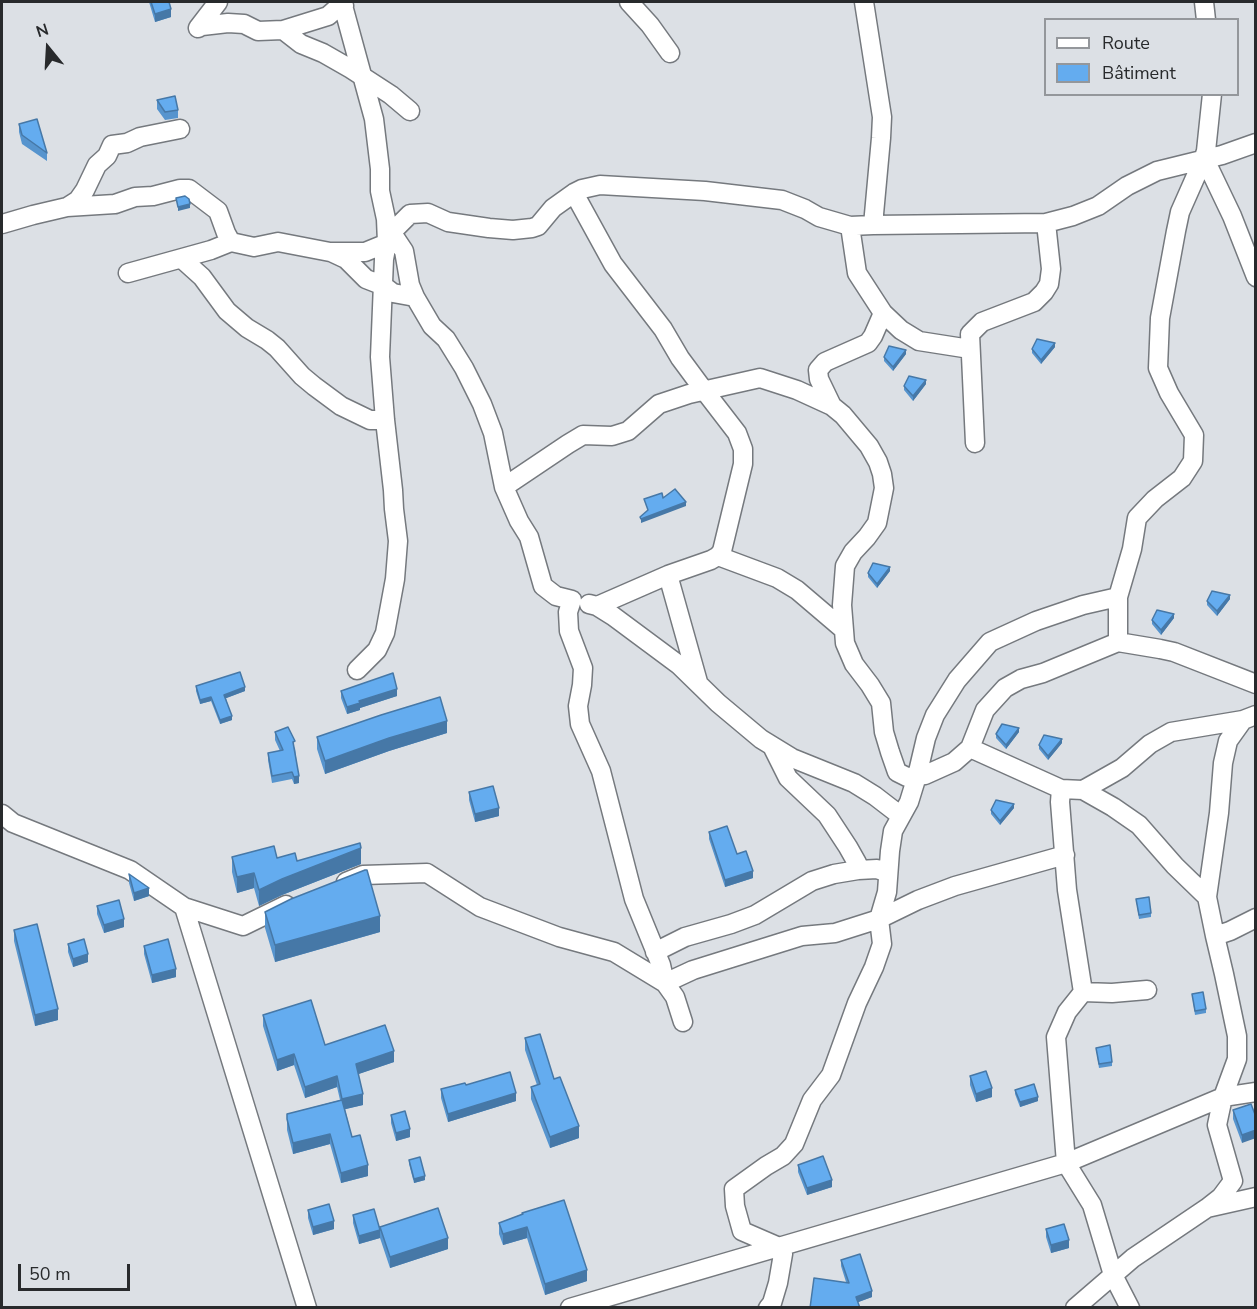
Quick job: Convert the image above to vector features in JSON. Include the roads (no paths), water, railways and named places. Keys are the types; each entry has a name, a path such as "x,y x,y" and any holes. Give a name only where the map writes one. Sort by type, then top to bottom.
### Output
{"street":[{"path":"218,2 198,28 228,22 244,24 258,31 283,30 328,16 343,4 374,119 387,243 384,259 380,357 398,541 395,579 385,633 377,650 357,670"},
{"path":"629,2 670,53"},
{"path":"864,2 882,117 873,225"},
{"path":"1204,2 1206,18"},
{"path":"283,30 301,44 333,58 364,77 410,111"},
{"path":"1118,642 1118,597 1132,549 1137,518 1155,499 1182,477 1193,461 1194,435 1169,393 1158,368 1160,318 1180,212 1206,150 1212,96"},
{"path":"67,207 78,200 97,165 107,156 112,145 180,129"},
{"path":"387,243 395,228 410,214 428,213 448,222 480,227 513,230 532,228 538,226 553,208 574,193 600,185 705,191 782,200 819,217 850,226 1046,223 1074,216 1098,206 1127,186 1157,171 1222,155 1256,143"},
{"path":"1203,160 1232,216 1256,277"},
{"path":"4,220 67,207 115,204 135,197 189,189 218,211 231,242"},
{"path":"574,193 613,264 663,329 680,358 737,433 743,449 743,464 722,551 718,556 597,606"},
{"path":"975,443 970,334 982,322 1034,302 1050,285 1051,269 1046,223"},
{"path":"850,226 857,273 883,313 901,330 919,340 970,349"},
{"path":"128,273 182,259 231,242 254,247 278,242 330,252 365,252 396,239 404,251 410,285 415,297 432,326 446,339 478,394 493,433 504,487 529,537 543,586 556,596 597,606 613,616 679,665 718,703 761,739 792,758 854,783 901,816"},
{"path":"330,252 346,259 366,279 384,286 393,293 415,297"},
{"path":"182,259 202,277 227,311 277,348 302,376 322,392 341,406 370,420 385,420"},
{"path":"832,406 819,379 818,370 825,362 868,343 883,313"},
{"path":"504,487 583,435 612,436 628,431 659,404 689,394 760,378 797,390 832,406 843,415 869,446 882,474 884,488 876,523 845,566 842,605 845,643 854,664 881,703 884,732 897,772 908,777 933,772 954,762 970,748 985,711 1005,688 1022,679 1043,673 1118,642 1174,652 1256,684"},
{"path":"718,556 777,578 797,590 844,630"},
{"path":"668,575 699,684"},
{"path":"768,1308 772,1303 778,1282 783,1254 779,1247 742,1231 735,1206 734,1189 783,1156 794,1144 812,1100 831,1075 857,1003 882,944 879,919 887,892 893,831 909,802 926,738 935,715 957,680 990,642 1036,621 1083,605 1118,597"},
{"path":"572,600 568,612 569,631 583,668 578,706 580,724 601,771 634,899 661,965 664,983"},
{"path":"1083,790 1122,768 1150,744 1171,732 1249,718"},
{"path":"1075,1308 1133,1258 1221,1197 1233,1181 1217,1125 1223,1097 1238,1059 1237,1036 1207,897 1219,813 1223,763 1228,741 1249,718"},
{"path":"772,746 788,778 819,806 831,821 857,863 858,870"},
{"path":"970,748 1061,789 1083,790 1113,807 1139,825 1174,866 1207,897"},
{"path":"1061,789 1067,890 1083,992 1067,1012 1056,1037 1066,1163 1092,1206 1113,1275 1130,1308"},
{"path":"2,814 13,823 130,870 184,907 243,926 297,901"},
{"path":"664,983 693,970 802,936 836,933 879,919 918,900 955,886 1065,855"},
{"path":"655,952 685,937 755,915 812,881 858,870 877,869 888,873"},
{"path":"330,888 363,875 427,873 480,907 559,937 614,952 664,983 675,997 683,1022"},
{"path":"184,907 307,1308"},
{"path":"1215,936 1256,918"},
{"path":"1083,992 1112,993 1147,990"},
{"path":"570,1308 1066,1163 1223,1097 1256,1092"},
{"path":"1207,1208 1256,1197"}]}
